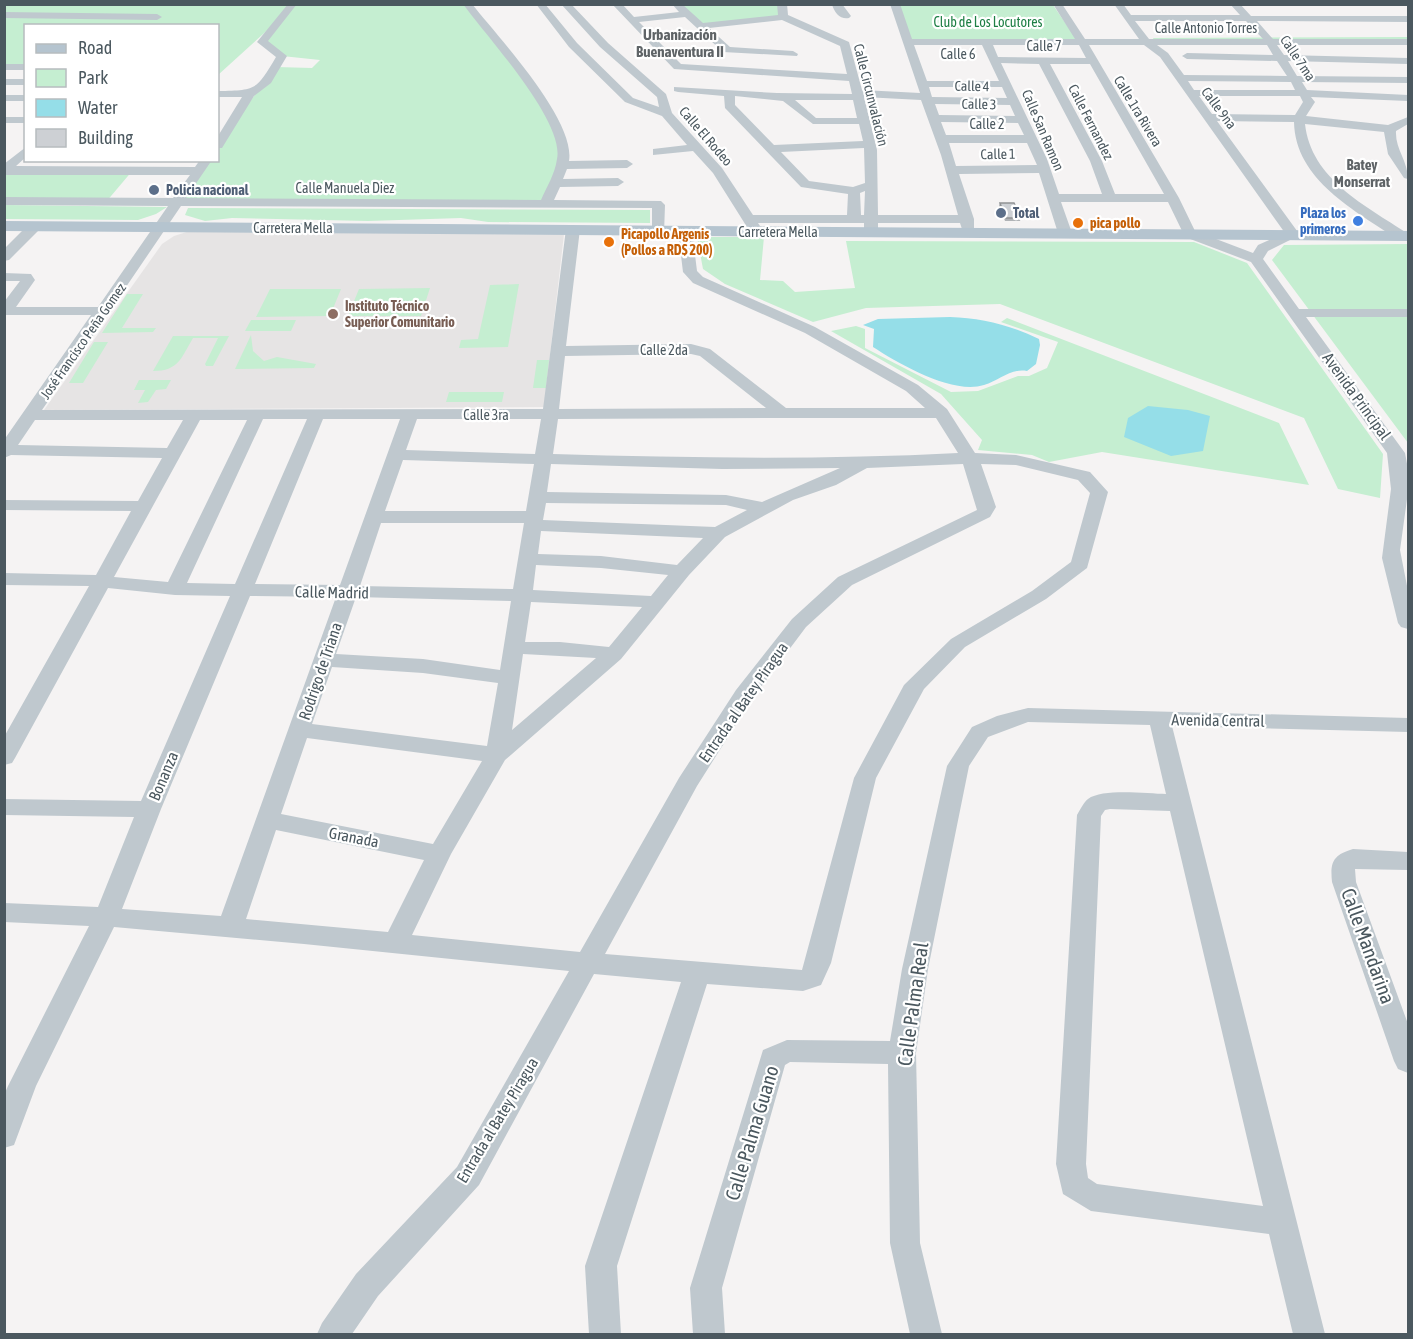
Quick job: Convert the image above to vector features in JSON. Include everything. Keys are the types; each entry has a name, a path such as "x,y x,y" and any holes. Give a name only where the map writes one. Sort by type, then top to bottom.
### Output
{"main road":[{"name":"Carretera Mella","path":"4,226 685,231 754,226 968,226 1065,233 1190,234 1230,242 1246,235 1405,236"}],"street":[{"path":"4,13 14,4"},
{"path":"219,141 250,94 267,81 282,56 262,42 293,4"},
{"path":"466,4 553,115 563,144 564,157 546,204"},
{"name":"Calle El Rodeo","path":"540,4 573,45 628,100 666,114 718,171 754,226"},
{"path":"565,4 604,45 662,96 666,114"},
{"path":"616,4 678,67 854,78"},
{"path":"676,4 727,50 793,54"},
{"path":"700,26 783,17 782,4"},
{"path":"837,4 838,10 846,16"},
{"path":"895,4 907,42 918,55 923,70 922,84 952,170 968,226"},
{"name":"Calle 1ra Rivera","path":"1057,4 1082,42 1173,198 1190,234"},
{"name":"Calle 9na","path":"1118,4 1144,39 1164,55 1189,93 1293,235"},
{"name":"Calle 7ma","path":"1234,4 1267,39 1309,102 1302,109 1299,119 1301,135 1312,163 1335,188 1405,236"},
{"path":"1344,4 1385,39 1406,61 1408,71"},
{"path":"4,13 157,17"},
{"path":"632,20 687,14"},
{"name":"Calle Circunvalación","path":"783,17 844,43 869,144 871,226"},
{"path":"1127,18 1408,19"},
{"path":"1385,39 1408,36"},
{"name":"Calle Antonio Torres","path":"907,42 1082,42 1144,39 1385,39 1408,42"},
{"path":"783,42 793,54 793,74"},
{"name":"Calle San Ramon","path":"986,42 992,62 1006,84 1032,139 1065,233"},
{"path":"1164,55 1406,61"},
{"name":"Calle Fernandez","path":"1043,61 1096,161 1110,198"},
{"name":"Calle 7","path":"992,62 1092,61"},
{"path":"4,67 24,67"},
{"path":"1179,78 1408,80"},
{"path":"4,82 24,82"},
{"path":"922,84 1006,84"},
{"name":"Calle 4","path":"678,89 776,96 858,95 1015,102"},
{"path":"729,93 729,106 805,184 854,191 870,185"},
{"path":"1189,93 1304,93 1408,98"},
{"path":"219,94 250,94"},
{"path":"776,96 787,98 813,121 864,121"},
{"path":"4,98 24,98"},
{"path":"1208,117 1299,119 1390,129 1408,120"},
{"name":"Calle 3","path":"934,118 1023,120"},
{"path":"4,120 24,120"},
{"path":"1390,129 1389,140 1397,161 1408,175"},
{"name":"Calle 2","path":"941,139 1032,139"},
{"path":"773,149 869,144"},
{"path":"656,152 696,147"},
{"path":"5,170 24,152"},
{"path":"561,165 627,164"},
{"path":"5,170 82,165 202,166"},
{"name":"José Francisco Peña Gomez","path":"6,452 105,311 202,166"},
{"name":"Calle 1","path":"952,170 1044,169"},
{"path":"554,183 618,182"},
{"path":"854,191 854,219"},
{"path":"1054,198 1173,198"},
{"name":"Calle Manuela Diez","path":"4,201 658,204 659,231"},
{"path":"817,225 854,219 871,226"},
{"path":"4,257 35,226"},
{"path":"497,755 524,597 550,416 573,229"},
{"name":"Entrada al Batey Piragua","path":"333,1335 367,1285 468,1176 687,784 744,695 799,623 845,581 984,513 987,507 970,458 941,414 912,388 810,330 698,280 690,273 685,231"},
{"path":"1246,235 1262,244 1259,254"},
{"path":"1259,254 1293,235"},
{"path":"1230,242 1259,254"},
{"name":"Avenida Principal","path":"1259,254 1296,313 1393,446 1399,459 1404,496 1391,552 1408,623"},
{"path":"4,277 26,276 28,280 5,311 105,311"},
{"path":"1296,313 1408,313"},
{"name":"Calle 2da","path":"558,351 691,349 705,352 784,416"},
{"name":"Calle 3ra","path":"32,415 784,416 941,414"},
{"path":"4,758 194,415"},
{"path":"175,589 257,415"},
{"name":"Bonanza","path":"4,1136 22,1086 106,916 149,809 317,415"},
{"name":"Rodrigo de Triana","path":"231,927 410,415"},
{"path":"6,452 173,453"},
{"path":"4,912 106,916 231,927 697,974 803,981 812,978 818,963 865,778 915,685 958,643 1039,595 1080,564 1099,492 1084,476 1016,460 970,458 862,463 543,461 396,455"},
{"path":"396,942 439,854 497,755 614,654 659,602 682,571 718,533 787,496 830,481 862,463"},
{"path":"374,517 536,513 726,500 764,508"},
{"path":"4,505 143,506"},
{"path":"536,513 718,533"},
{"path":"529,559 601,562 682,571"},
{"name":"Calle Madrid","path":"4,579 74,579 100,584 175,589 474,593 659,602"},
{"path":"516,648 560,648 614,654"},
{"path":"324,660 423,666 511,678"},
{"name":"Avenida Central","path":"1028,716 1408,725"},
{"name":"Calle Palma Real","path":"926,1335 905,1243 902,1053 915,969 958,766 980,732 1005,721 1028,716"},
{"path":"1159,719 1309,1335"},
{"path":"299,730 497,755"},
{"path":"1179,803 1110,801 1097,804 1089,815 1071,1164 1074,1185 1091,1197 1282,1222"},
{"path":"4,807 149,809"},
{"name":"Granada","path":"268,820 439,854"},
{"name":"Calle Mandarina","path":"1408,861 1353,858 1342,865 1344,882 1408,1060"},
{"path":"605,1335 601,1266 697,974"},
{"name":"Calle Palma Guano","path":"709,1335 706,1288 773,1058 787,1051 902,1053"}],"shaded area":[{"name":"Instituto Técnico Superior Comunitario","path":"196,229 564,234 544,407 44,410 162,244 174,236"}],"green space":[{"path":"4,5 467,5 553,115 563,144 546,204 177,202 205,162 219,162 219,143 276,67 312,68 320,60 282,56 262,42 283,16 219,74 219,24 24,24 24,67 5,67"},
{"path":"679,5 778,5 778,16 703,24"},
{"name":"Club de Los Locutores","path":"898,5 1053,5 1077,40 910,40"},
{"path":"1408,37 1408,42 1155,42 1153,38"},
{"path":"5,170 133,170 106,202 5,201"},
{"path":"5,205 167,207 156,214 138,220 5,219"},
{"path":"188,208 650,210 650,223 488,222 461,218 368,221 232,218 205,221 185,215"},
{"path":"697,237 764,237 760,280 783,281 795,292 855,288 846,241 1194,242 1247,263 1383,454 1380,498 1338,489 1304,418 1000,304 866,308 813,322 725,284 703,269"},
{"path":"1408,244 1408,443 1272,260 1284,245"},
{"path":"519,284 508,347 459,348 461,340 478,339 490,285"},
{"path":"430,288 421,316 348,316 359,289"},
{"path":"270,289 341,289 330,316 256,317"},
{"path":"127,294 143,294 122,328 156,328 153,332 102,333"},
{"path":"1007,318 1279,423 1309,485 1102,452 1049,462 1032,455 978,450 982,440 941,394 831,331 856,326 865,329 865,348 951,392 978,391 1018,376 1029,376 1047,368 1058,342 1001,322"},
{"path":"251,320 296,320 291,331 245,331"},
{"path":"251,335 253,351 264,361 277,357 316,364 314,368 235,369"},
{"path":"173,336 229,336 213,366 205,364 218,338 193,338 174,366 153,371"},
{"path":"94,342 108,342 83,383 69,383"},
{"path":"537,360 549,360 546,388 533,388"},
{"path":"139,380 171,380 166,389 156,390 148,402 138,403 145,390 134,390"},
{"path":"449,392 504,392 502,402 446,402"}],"water":[{"path":"950,317 995,323 1039,339 1036,364 1027,371 1015,371 984,385 957,386 911,369 873,347 874,329 863,325 878,319"},
{"path":"1148,406 1188,410 1210,416 1203,451 1171,456 1124,437 1128,418"}],"building":[{"path":"1000,203 1014,203 1021,218 1005,218"}],"place":[{"name":"Policia nacional","path":"154,190"},
{"name":"Total","path":"1001,213"},
{"name":"Plaza los primeros","path":"1358,221"},
{"name":"pica pollo","path":"1078,223"},
{"name":"Picapollo Argenis (Pollos a RD$ 200)","path":"609,242"},
{"name":"Instituto Técnico Superior Comunitario","path":"333,314"}],"district":[{"name":"Urbanización Buenaventura II","path":"680,44"},
{"name":"Batey Monserrat","path":"1362,174"}]}
